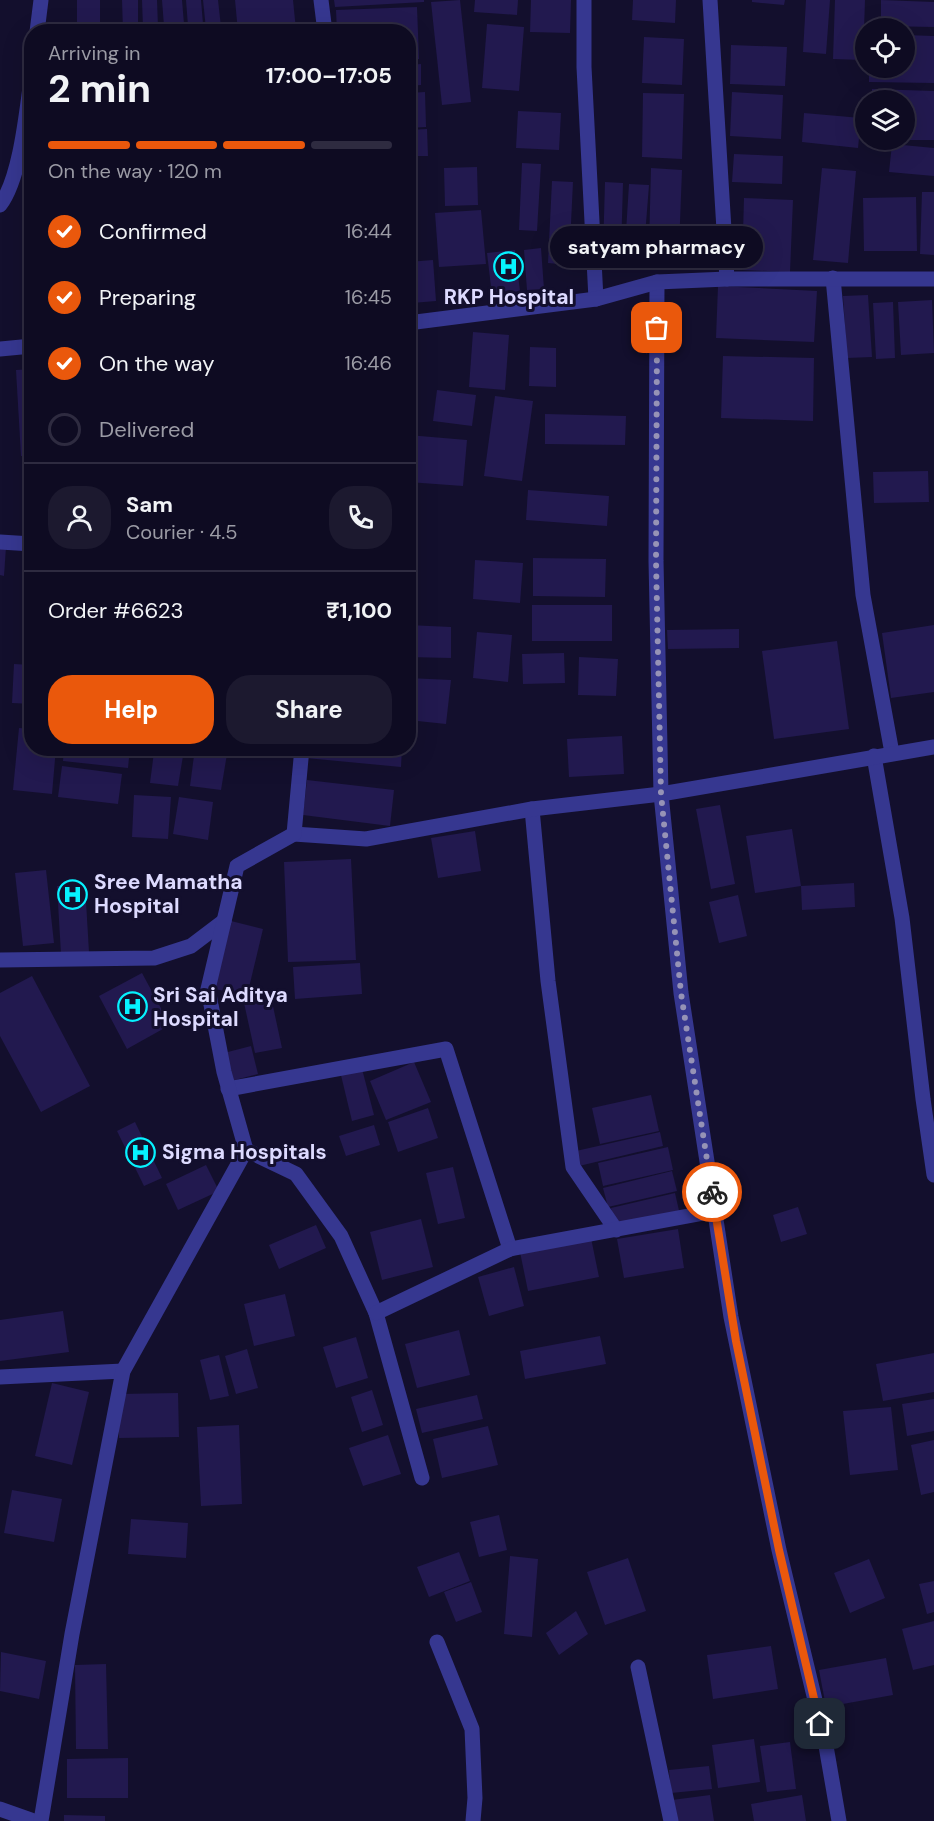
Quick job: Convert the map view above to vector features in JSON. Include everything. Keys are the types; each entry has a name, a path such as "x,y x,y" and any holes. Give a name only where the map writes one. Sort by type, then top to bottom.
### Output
{"street":[{"path":"38,24 41,0"},
{"path":"321,0 324,24"},
{"path":"584,0 584,67 596,299"},
{"path":"710,0 727,279"},
{"path":"0,205 8,195 24,133"},
{"path":"833,278 863,595 892,753"},
{"path":"416,322 596,299 657,282 727,279 934,279"},
{"path":"657,282 656,561 661,794 681,993 736,1341 779,1550 826,1746 839,1821"},
{"path":"0,349 24,347"},
{"path":"0,542 24,544"},
{"path":"41,1821 72,1634 123,1371 246,1150 228,1089 208,988 237,866 294,834 366,839 532,809 661,794 934,747"},
{"path":"294,834 301,756"},
{"path":"874,756 902,918 934,1175"},
{"path":"532,809 548,981 573,1167 616,1230"},
{"path":"0,960 154,958 191,946 224,921"},
{"path":"228,1089 446,1049 510,1250"},
{"path":"246,1150 296,1174 341,1236 376,1312 422,1478"},
{"path":"376,1312 510,1250 715,1212"},
{"path":"0,1377 123,1371"},
{"path":"437,1642 472,1729 475,1798 473,1821"},
{"path":"639,1667 671,1821"},
{"path":"0,1809 34,1821"}],"building":[{"path":"77,0 100,0 100,24 77,24"},
{"path":"122,0 138,0 138,24 123,24"},
{"path":"142,0 157,0 158,24 143,24"},
{"path":"162,0 182,0 184,24 164,24"},
{"path":"186,0 201,0 203,24 188,24"},
{"path":"203,0 218,0 221,24 205,24"},
{"path":"235,0 293,0 295,24 237,24"},
{"path":"334,0 424,0 424,2 335,7"},
{"path":"460,0 471,102 442,105 431,2"},
{"path":"475,0 518,0 517,15 474,12"},
{"path":"531,0 571,0 570,33 530,32"},
{"path":"633,0 676,0 675,23 632,20"},
{"path":"752,0 785,0 784,5 752,2"},
{"path":"806,0 830,0 826,54 803,52"},
{"path":"835,0 865,0 864,18 855,18 855,60 833,59"},
{"path":"881,0 934,2 934,27 915,27 915,18 881,18"},
{"path":"417,7 419,59 416,59 416,24 337,24 336,10"},
{"path":"487,24 524,27 519,91 482,88"},
{"path":"915,35 934,36 934,83 869,82 869,78 915,78"},
{"path":"644,37 684,39 682,85 642,83"},
{"path":"731,45 787,47 785,86 730,84"},
{"path":"416,64 421,64 421,85 416,85"},
{"path":"915,90 934,91 934,140 915,140"},
{"path":"425,92 426,127 416,128 416,93"},
{"path":"732,92 783,95 781,139 730,136"},
{"path":"643,93 684,94 682,159 642,157"},
{"path":"518,111 561,113 559,150 516,148"},
{"path":"804,113 855,117 855,148 802,142"},
{"path":"427,129 428,156 416,156 416,130"},
{"path":"915,146 934,148 934,176 889,172 891,150 915,150"},
{"path":"734,154 783,156 782,184 732,182"},
{"path":"522,163 541,164 537,231 519,230"},
{"path":"477,167 478,205 445,206 444,168"},
{"path":"651,168 682,170 679,248 649,246"},
{"path":"822,168 856,171 848,263 813,260"},
{"path":"552,181 573,182 569,265 548,263"},
{"path":"605,182 623,183 621,252 603,252"},
{"path":"629,184 649,185 644,249 625,248"},
{"path":"922,192 934,192 934,255 920,254"},
{"path":"916,197 917,251 864,251 863,198"},
{"path":"744,198 793,200 790,272 742,270"},
{"path":"481,210 486,264 439,267 435,213"},
{"path":"541,248 544,289 527,290 524,250"},
{"path":"515,250 520,291 492,295 487,253"},
{"path":"433,260 436,301 416,303 416,261"},
{"path":"718,286 817,291 814,342 716,338"},
{"path":"868,295 872,357 847,358 843,296"},
{"path":"932,300 934,353 901,355 898,302"},
{"path":"893,302 895,358 876,359 873,303"},
{"path":"646,316 647,355 631,317"},
{"path":"473,332 509,335 505,390 469,387"},
{"path":"530,347 556,348 556,387 529,386"},
{"path":"723,356 814,358 813,421 721,418"},
{"path":"16,370 24,370 24,456 21,456"},
{"path":"437,390 476,395 472,426 433,421"},
{"path":"495,396 533,401 522,481 484,476"},
{"path":"545,414 626,416 625,445 545,444"},
{"path":"416,436 467,440 463,486 416,483"},
{"path":"928,471 929,502 874,503 873,472"},
{"path":"528,490 609,496 607,526 526,520"},
{"path":"0,546 6,547 4,576 0,575"},
{"path":"533,558 606,559 605,597 533,596"},
{"path":"475,560 523,563 520,603 473,599"},
{"path":"532,605 612,605 612,641 532,641"},
{"path":"416,625 451,627 451,658 416,657"},
{"path":"934,625 934,692 891,698 882,633"},
{"path":"739,629 739,648 668,649 667,630"},
{"path":"477,632 512,635 508,682 473,678"},
{"path":"837,641 849,729 774,739 762,651"},
{"path":"564,653 565,683 523,684 522,654"},
{"path":"579,657 618,659 616,696 578,695"},
{"path":"14,664 24,665 24,704 12,703"},
{"path":"416,678 451,680 446,724 416,721"},
{"path":"19,728 24,728 24,756 55,756 52,794 13,790"},
{"path":"622,736 624,774 569,777 567,739"},
{"path":"63,756 129,756 128,768 63,761"},
{"path":"153,756 183,756 178,786 150,783"},
{"path":"194,756 227,756 221,790 190,786"},
{"path":"306,756 402,756 401,767 306,758"},
{"path":"62,766 122,774 118,804 58,797"},
{"path":"307,780 394,790 390,826 303,815"},
{"path":"134,795 171,797 168,839 132,837"},
{"path":"179,797 213,802 208,840 173,834"},
{"path":"720,805 735,884 711,889 696,809"},
{"path":"792,829 801,886 755,893 746,836"},
{"path":"475,831 481,871 438,878 431,838"},
{"path":"351,859 356,960 288,962 284,862"},
{"path":"46,870 54,943 23,946 15,873"},
{"path":"854,883 855,907 802,910 801,886"},
{"path":"85,885 89,952 61,954 57,886"},
{"path":"738,895 747,936 719,943 709,902"},
{"path":"231,921 263,929 247,996 215,989"},
{"path":"360,963 362,994 295,999 293,967"},
{"path":"142,973 170,1025 127,1049 99,996"},
{"path":"32,976 90,1086 41,1112 0,1036 0,993"},
{"path":"271,997 282,1048 255,1053 244,1003"},
{"path":"251,1046 258,1074 231,1081 224,1053"},
{"path":"414,1062 431,1102 386,1120 370,1081"},
{"path":"361,1065 374,1115 352,1121 340,1071"},
{"path":"651,1095 659,1131 600,1144 592,1108"},
{"path":"428,1108 438,1138 398,1152 388,1122"},
{"path":"135,1122 162,1178 144,1186 117,1131"},
{"path":"374,1125 380,1145 346,1156 339,1136"},
{"path":"660,1132 663,1146 579,1166 576,1151"},
{"path":"668,1147 673,1170 603,1186 598,1163"},
{"path":"206,1165 219,1191 178,1210 166,1184"},
{"path":"453,1167 465,1218 438,1224 426,1173"},
{"path":"672,1171 677,1191 608,1207 603,1188"},
{"path":"675,1193 680,1215 616,1230 611,1208"},
{"path":"798,1207 807,1234 781,1242 773,1215"},
{"path":"421,1219 433,1267 382,1280 370,1232"},
{"path":"316,1225 326,1248 279,1269 269,1245"},
{"path":"678,1229 684,1268 624,1278 617,1239"},
{"path":"591,1238 599,1277 528,1291 520,1252"},
{"path":"514,1267 524,1306 489,1316 478,1277"},
{"path":"285,1294 295,1336 254,1346 244,1304"},
{"path":"63,1311 69,1352 0,1361 0,1320"},
{"path":"459,1330 470,1375 417,1388 405,1344"},
{"path":"600,1336 606,1364 525,1379 520,1351"},
{"path":"356,1337 368,1378 336,1388 323,1347"},
{"path":"247,1349 258,1388 236,1394 225,1356"},
{"path":"934,1353 934,1392 883,1401 876,1364"},
{"path":"219,1355 229,1396 210,1400 200,1360"},
{"path":"52,1383 89,1392 72,1465 35,1456"},
{"path":"372,1390 383,1425 362,1432 351,1397"},
{"path":"178,1393 179,1437 119,1438 119,1394"},
{"path":"477,1395 483,1419 422,1433 416,1409"},
{"path":"934,1399 934,1431 907,1436 902,1404"},
{"path":"891,1407 898,1470 850,1475 843,1411"},
{"path":"239,1425 242,1504 201,1506 197,1427"},
{"path":"488,1426 498,1465 442,1478 433,1439"},
{"path":"388,1435 401,1474 363,1486 349,1448"},
{"path":"934,1440 934,1492 921,1495 911,1445"},
{"path":"12,1490 62,1499 54,1542 4,1533"},
{"path":"499,1515 507,1550 479,1557 470,1522"},
{"path":"131,1519 188,1523 186,1558 128,1554"},
{"path":"459,1552 470,1581 429,1597 417,1567"},
{"path":"510,1556 538,1559 532,1637 504,1634"},
{"path":"628,1558 646,1611 605,1625 587,1572"},
{"path":"869,1559 885,1598 850,1613 834,1573"},
{"path":"934,1581 934,1612 927,1614 919,1584"},
{"path":"471,1582 482,1612 456,1622 444,1592"},
{"path":"576,1611 588,1634 559,1655 546,1633"},
{"path":"934,1621 934,1665 913,1670 902,1629"},
{"path":"771,1646 778,1689 713,1699 707,1655"},
{"path":"1,1652 46,1661 39,1699 0,1691"},
{"path":"886,1658 893,1695 826,1707 819,1670"},
{"path":"106,1664 108,1749 76,1749 75,1665"},
{"path":"754,1739 760,1782 718,1788 712,1745"},
{"path":"790,1742 796,1789 767,1792 760,1746"},
{"path":"128,1758 128,1798 67,1798 67,1759"},
{"path":"709,1766 712,1789 671,1793 669,1770"},
{"path":"710,1795 714,1821 675,1821 672,1800"},
{"path":"802,1795 806,1821 754,1821 751,1804"},
{"path":"64,1815 105,1816 105,1821 64,1821"}],"way so far":[{"path":"657,328 656,561 661,794 681,993 712,1192"}],"place":[{"name":"RKP Hospital","path":"509,266"},
{"name":"satyam pharmacy","path":"657,328"},
{"name":"Sree Mamatha Hospital","path":"73,894"},
{"name":"Sri Sai Aditya Hospital","path":"132,1007"},
{"name":"Sigma Hospitals","path":"141,1152"}],"route":[{"path":"712,1192 731,1317 779,1550 820,1724"}]}
